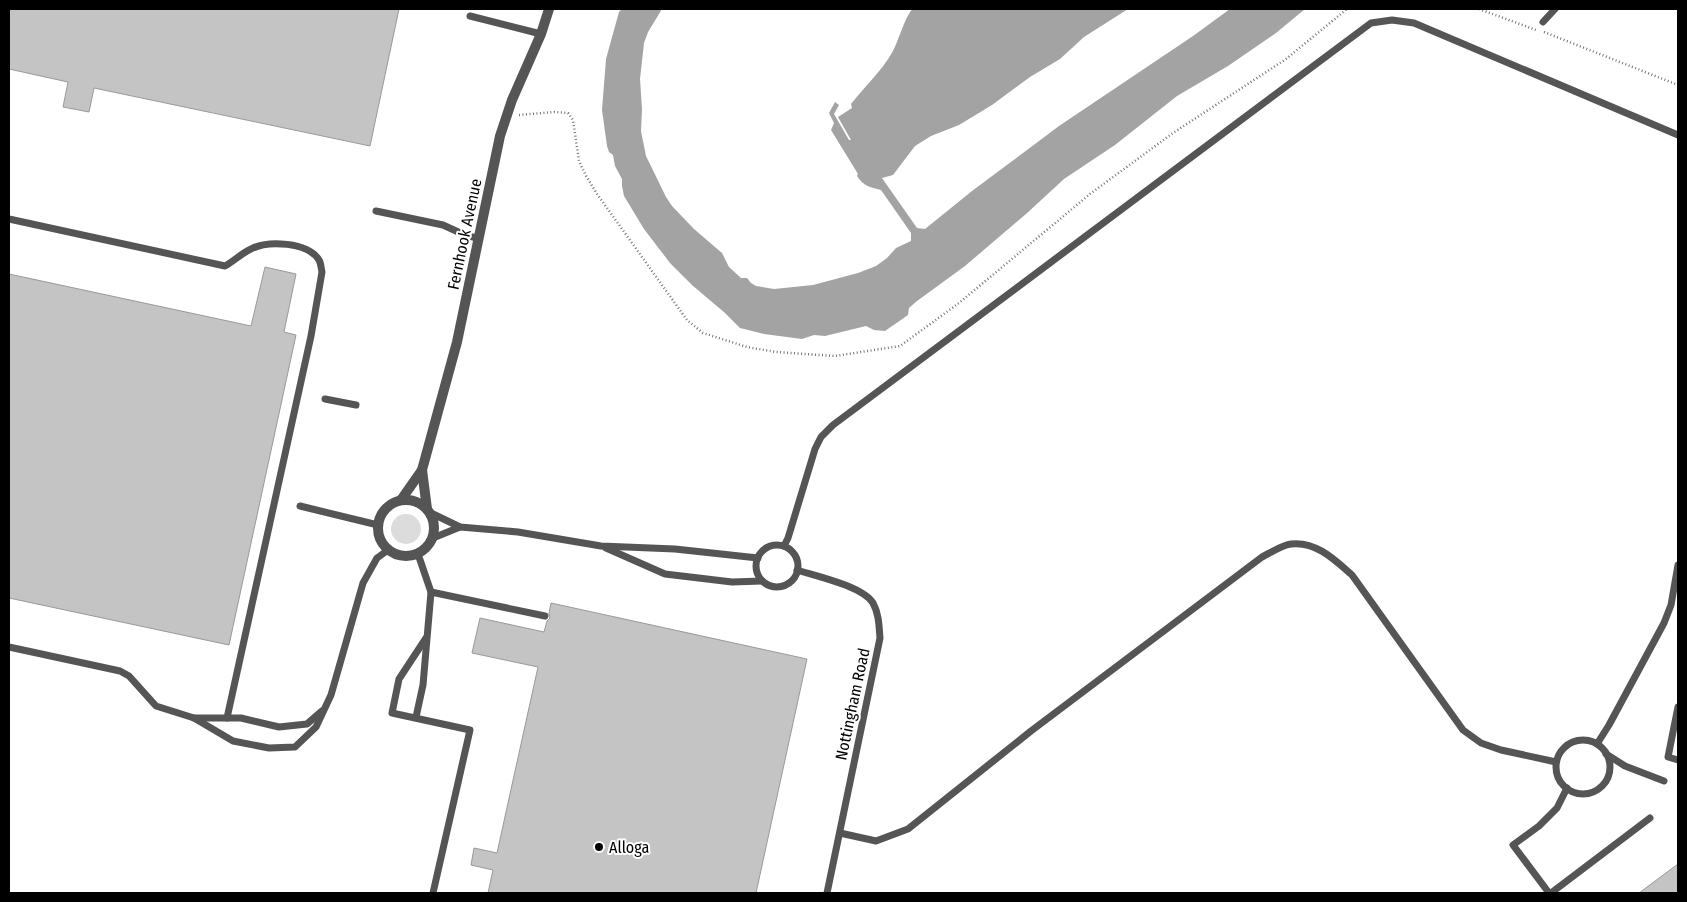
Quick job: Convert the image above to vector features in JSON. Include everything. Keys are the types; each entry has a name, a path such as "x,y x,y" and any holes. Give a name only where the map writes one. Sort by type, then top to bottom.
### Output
{"street":[{"name":"Fernhook Avenue","path":"401,500 422,470 457,342 500,136 512,100 550,9"},
{"name":"Fernhook Avenue","path":"422,470 429,511"},
{"path":"401,500 420,503 429,511 434,521 433,538 418,554 406,556 394,553 388,550 381,541 378,525 381,516 393,503 401,500"}],"lane":[{"path":"1543,22 1555,9"},
{"path":"470,16 541,34"},
{"path":"784,546 816,449 822,437 833,426 1371,23 1392,20 1414,23 1678,134"},
{"path":"376,211 443,225 468,236 478,238"},
{"path":"9,219 225,266 251,249 270,244 296,245 313,254 320,261 321,282 311,336 228,718"},
{"path":"324,399 356,405"},
{"path":"300,506 378,525"},
{"path":"429,511 460,527 518,532 602,546 675,549 758,558"},
{"path":"433,538 460,527"},
{"path":"840,833 876,841 908,829 1039,725 1262,557 1290,544 1314,546 1333,558 1352,575 1463,730 1481,743 1501,750 1556,762"},
{"path":"602,546 665,574 732,582 762,581"},
{"path":"784,546 795,556 798,563 795,578 783,586 768,585 757,574 758,558 762,551 768,547 784,546"},
{"path":"9,646 120,671 129,676 156,706 194,718 232,741 269,748 295,747 316,727 325,710 363,583 377,558 388,550"},
{"path":"416,717 423,685 430,592 418,554"},
{"path":"1597,744 1664,623 1671,605 1678,565"},
{"name":"Nottingham Road","path":"797,570 855,589 872,602 879,618 880,638 827,893"},
{"path":"430,592 545,616"},
{"path":"426,638 399,679 392,712 470,730 433,893"},
{"path":"1678,707 1668,758 1678,760"},
{"path":"194,718 242,718 279,727 307,724 325,710"},
{"path":"1606,753 1610,767 1609,774 1597,790 1584,794 1577,793 1560,782 1557,776 1556,762 1561,750 1572,742 1584,740 1597,744 1606,753 1625,766 1664,781"},
{"path":"1567,788 1557,808 1539,826 1513,844 1550,893 1650,818"}],"path":[{"path":"506,117 535,113 568,114 573,120 579,161 597,194 687,320 694,327 703,333 747,347 821,356 849,354 900,346 1037,239 1090,194 1173,133 1286,60 1348,9"},
{"path":"1479,9 1604,55 1678,85"}],"shaded area":[{"path":"622,9 662,9 648,32 644,43 640,79 641,131 646,156 666,197 694,229 722,253 729,267 741,278 747,278 756,286 774,289 813,285 858,273 876,266 896,248 911,241 911,233 881,190 864,184 857,176 858,174 831,130 834,123 829,113 835,102 839,105 834,114 849,140 851,140 838,117 852,108 851,104 889,58 912,9 1128,9 1084,37 1060,59 1030,77 992,105 959,125 931,136 915,146 893,175 882,178 917,228 925,229 1059,126 1230,9 1305,9 1276,33 1228,66 1177,96 1115,145 1064,179 965,266 917,301 909,308 908,315 885,331 874,330 866,326 825,336 814,335 802,339 764,334 740,328 670,263 644,229 624,196 622,179 615,166 613,155 609,152 607,146 602,110 606,59 619,12"},
{"path":"406,514 412,515 420,523 420,535 412,543 406,544 400,543 392,535 391,529 392,523 400,515"}],"building":[{"path":"9,9 399,9 370,146 94,88 89,112 63,107 68,82 9,69"},
{"path":"265,267 296,274 284,332 296,335 229,645 9,598 9,274 251,326"},
{"path":"551,603 807,659 756,893 488,893 493,870 471,865 474,848 497,853 538,667 472,653 480,618 544,632 547,621 550,618"},
{"path":"1678,864 1678,893 1639,893"}],"place":[{"name":"Alloga","path":"599,847"}]}
